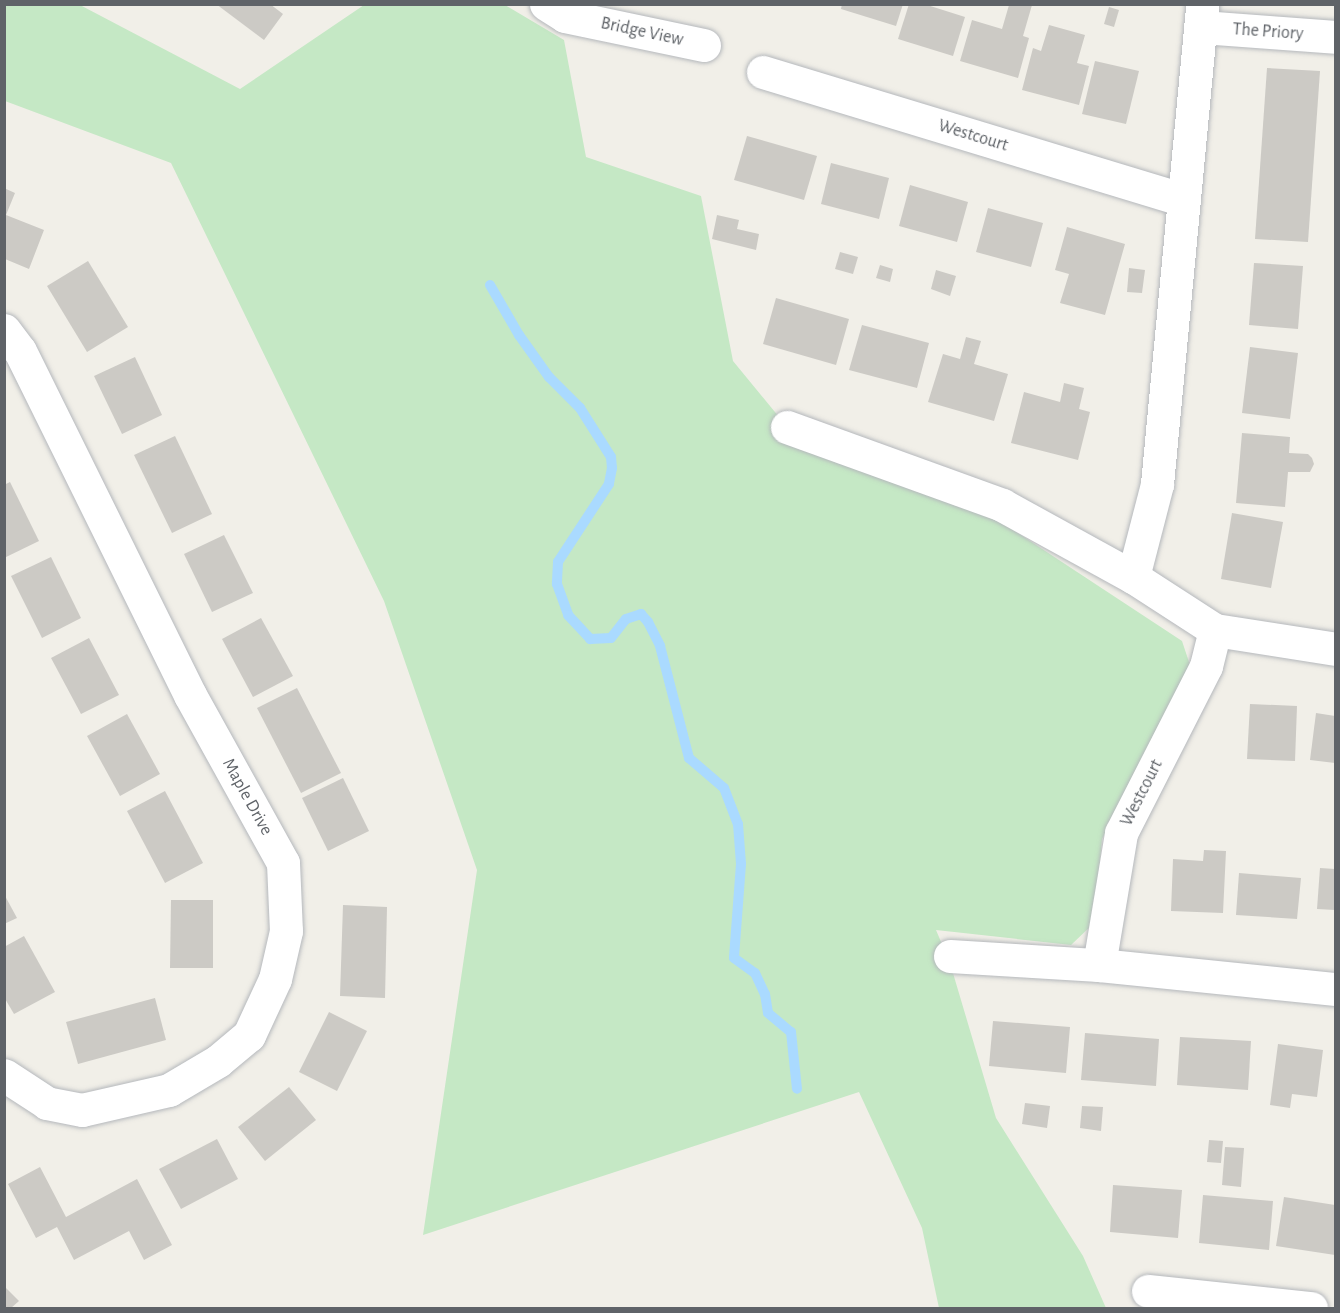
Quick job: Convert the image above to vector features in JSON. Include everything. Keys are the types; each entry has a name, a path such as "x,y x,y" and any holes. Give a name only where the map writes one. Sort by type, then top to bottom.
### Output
{"street":[{"name":"Bridge View","path":"546,4 565,16 705,45"},
{"name":"The Priory","path":"1202,16 1335,37"},
{"path":"1133,577 1157,484 1182,199 1202,16"},
{"name":"Westcourt","path":"763,72 1182,199"},
{"name":"Maple Drive","path":"4,330 20,351 190,695 283,863 286,931 275,979 249,1035 218,1061 169,1090 82,1110 46,1103 4,1075"},
{"path":"787,427 1002,506 1133,577 1215,630 1335,649"},
{"name":"Westcourt","path":"1099,965 1121,833 1206,666 1215,630"},
{"path":"950,956 1099,965 1335,989"},
{"path":"1148,1291 1311,1308"}],"green space":[{"path":"4,5 80,5 240,89 364,5 505,5 564,40 586,157 701,196 733,361 807,451 995,518 1182,641 1191,668 1102,839 1094,923 1071,945 936,930 950,963 996,1118 1083,1256 1106,1308 939,1308 922,1228 859,1092 423,1235 477,870 384,601 171,163 5,101"}],"building":[{"path":"216,4 270,4 283,14 264,40"},
{"path":"842,4 903,4 896,26 841,9"},
{"path":"909,4 924,4 965,17 953,56 898,39"},
{"path":"1009,5 1032,5 1023,36 1029,38 1018,78 960,61 972,20 1002,29"},
{"path":"1109,7 1119,10 1114,27 1104,24"},
{"path":"1049,25 1085,35 1077,63 1089,66 1079,105 1022,90 1033,48 1041,51"},
{"path":"1095,61 1139,71 1126,124 1082,114"},
{"path":"1267,68 1320,71 1308,242 1255,239"},
{"path":"747,136 817,156 804,200 734,180"},
{"path":"831,163 889,178 879,219 821,204"},
{"path":"910,185 968,202 957,242 899,226"},
{"path":"4,188 15,193 6,215 44,230 29,269 5,259"},
{"path":"988,208 1043,223 1031,267 976,252"},
{"path":"717,215 739,220 737,229 759,234 756,250 712,239"},
{"path":"1067,227 1125,244 1105,315 1060,303 1069,274 1055,270"},
{"path":"840,252 858,257 853,274 835,269"},
{"path":"88,261 128,327 87,352 47,286"},
{"path":"1254,263 1303,266 1298,329 1249,325"},
{"path":"880,265 893,269 890,282 876,278"},
{"path":"1129,268 1145,270 1142,293 1127,292"},
{"path":"936,270 956,276 950,296 931,289"},
{"path":"776,298 849,319 836,365 763,344"},
{"path":"862,325 929,343 917,388 849,370"},
{"path":"966,337 981,341 974,364 1008,374 994,421 928,402 943,354 960,359"},
{"path":"1250,347 1298,353 1290,419 1242,413"},
{"path":"135,357 162,415 122,434 94,376"},
{"path":"1064,383 1084,388 1079,409 1090,412 1078,460 1011,443 1024,392 1060,402"},
{"path":"1242,433 1290,437 1289,453 1308,454 1312,458 1314,464 1310,472 1288,472 1285,507 1236,503"},
{"path":"175,436 212,514 172,533 134,455"},
{"path":"10,482 39,541 4,558 4,485"},
{"path":"1232,513 1283,522 1271,588 1221,579"},
{"path":"224,535 253,593 212,612 184,554"},
{"path":"51,557 81,618 42,638 11,576"},
{"path":"261,618 293,676 253,697 222,639"},
{"path":"89,638 119,695 81,714 51,658"},
{"path":"297,688 341,773 301,793 257,708"},
{"path":"1250,704 1297,706 1295,761 1247,759"},
{"path":"1316,713 1335,716 1335,763 1310,760"},
{"path":"127,714 160,774 120,796 87,736"},
{"path":"343,778 369,831 328,851 302,798"},
{"path":"165,791 203,863 165,883 127,811"},
{"path":"1204,850 1226,851 1223,913 1171,911 1173,859 1203,861"},
{"path":"1320,868 1335,869 1335,910 1317,909"},
{"path":"1239,873 1301,878 1297,919 1236,915"},
{"path":"4,894 17,918 4,924"},
{"path":"171,900 213,900 213,968 170,968"},
{"path":"343,905 387,907 385,998 340,996"},
{"path":"24,936 55,992 14,1014 4,997 4,947"},
{"path":"155,998 166,1040 78,1064 66,1022"},
{"path":"329,1012 367,1031 337,1091 299,1072"},
{"path":"993,1021 1070,1027 1066,1073 989,1066"},
{"path":"1085,1033 1159,1039 1156,1086 1081,1080"},
{"path":"1180,1037 1251,1041 1248,1090 1177,1085"},
{"path":"1278,1044 1323,1050 1317,1097 1292,1094 1290,1108 1270,1105"},
{"path":"289,1087 316,1120 265,1161 238,1127"},
{"path":"1025,1103 1050,1106 1047,1128 1022,1124"},
{"path":"1082,1106 1103,1107 1101,1131 1080,1128"},
{"path":"217,1139 238,1179 181,1209 159,1169"},
{"path":"1209,1140 1223,1141 1221,1163 1207,1162"},
{"path":"1225,1147 1244,1148 1241,1187 1222,1185"},
{"path":"40,1167 66,1217 137,1179 172,1245 144,1260 129,1231 74,1260 57,1227 36,1238 8,1184"},
{"path":"1113,1185 1182,1190 1178,1238 1110,1232"},
{"path":"1203,1195 1273,1201 1269,1250 1199,1243"},
{"path":"1284,1197 1335,1205 1335,1255 1276,1246"},
{"path":"4,1286 19,1301 11,1308 4,1308"}],"waterway":[{"path":"490,285 519,335 549,377 580,408 611,457 612,468 609,484 558,562 557,584 568,615 590,639 611,638 626,619 641,614 648,622 660,646 689,758 724,788 738,824 741,864 734,958 755,973 765,994 768,1013 791,1032 797,1089"}]}
